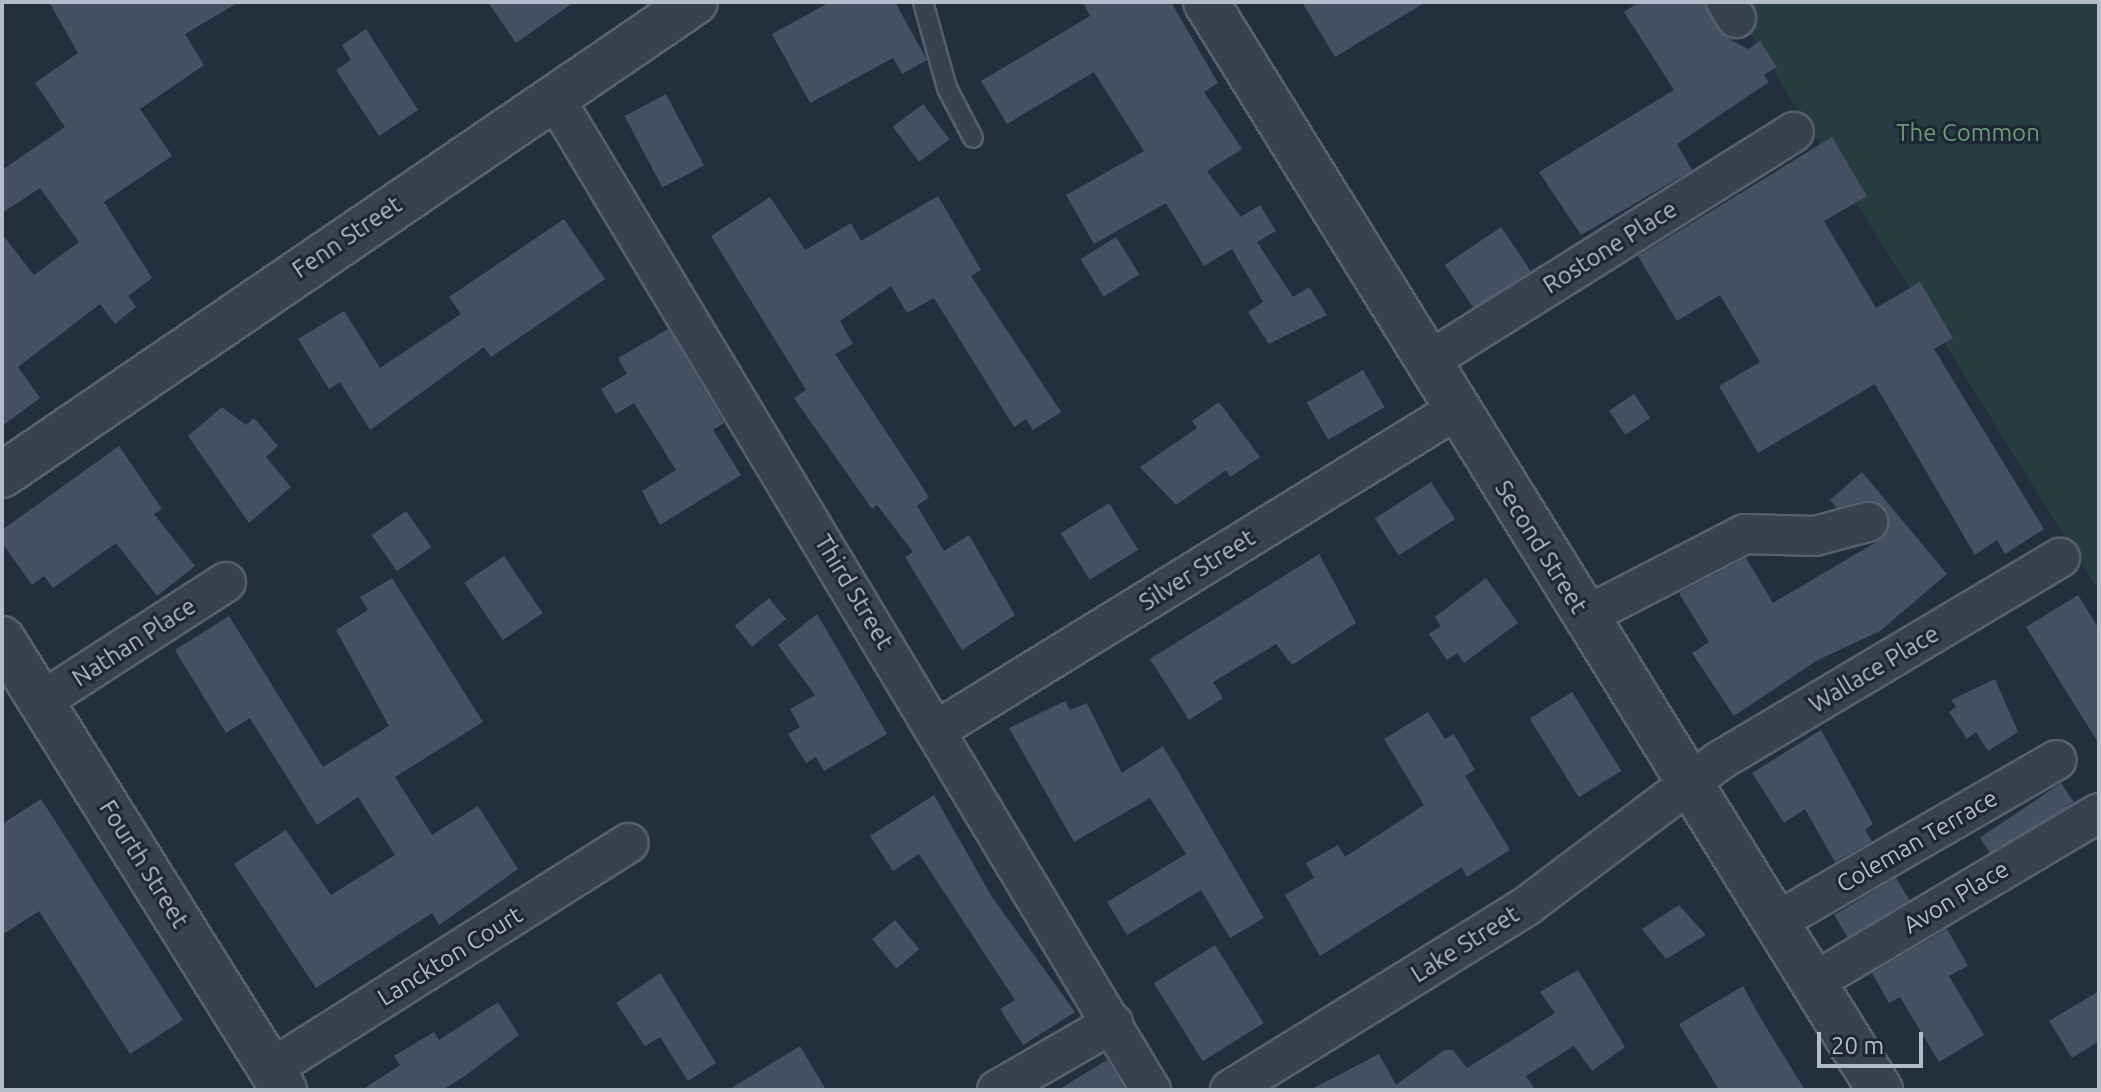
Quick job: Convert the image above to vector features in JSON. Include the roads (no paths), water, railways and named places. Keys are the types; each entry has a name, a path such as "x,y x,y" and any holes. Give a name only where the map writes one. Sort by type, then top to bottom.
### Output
{"street":[{"name":"Fenn Street","path":"2,475 695,2"},
{"name":"Second Street","path":"1206,2 1584,617 1880,1090"},
{"name":"Third Street","path":"554,97 1151,1090"},
{"name":"Rostone Place","path":"1427,362 1794,132"},
{"name":"Silver Street","path":"937,730 1456,410"},
{"path":"1584,617 1745,534 1815,536 1868,522"},
{"name":"Wallace Place","path":"1688,782 2060,558"},
{"name":"Nathan Place","path":"42,701 226,582"},
{"name":"Fourth Street","path":"2,639 278,1080"},
{"name":"Coleman Terrace","path":"1776,922 2057,760"},
{"name":"Lake Street","path":"1230,1090 1528,905 1688,782"},
{"name":"Avon Place","path":"1814,982 2099,813"},
{"name":"Lanckton Court","path":"278,1080 629,843"},
{"path":"997,1090 1113,1023"}],"lane":[{"path":"923,2 947,88 973,138"}],"park label":[{"name":"The Common","path":"1968,133"}]}
